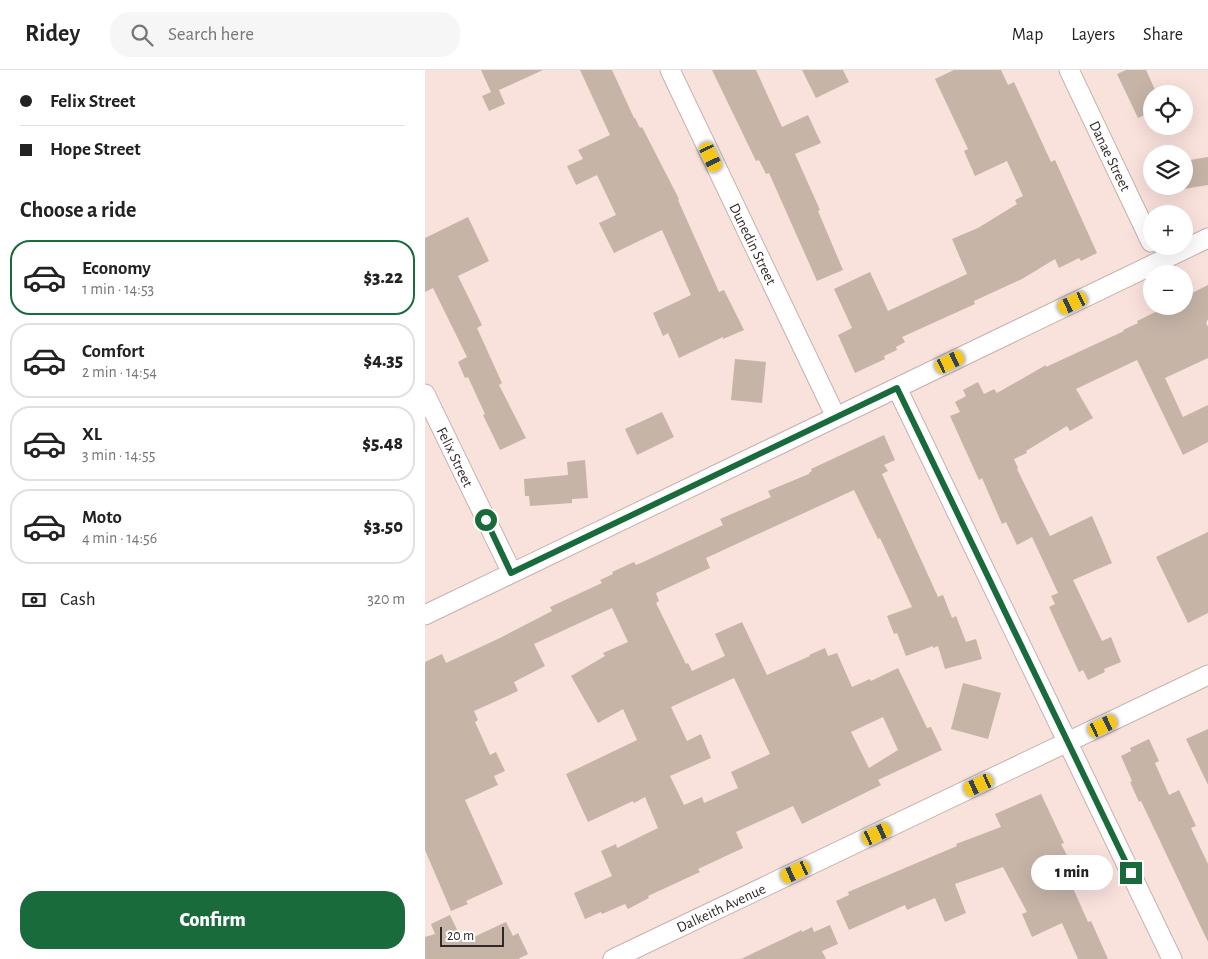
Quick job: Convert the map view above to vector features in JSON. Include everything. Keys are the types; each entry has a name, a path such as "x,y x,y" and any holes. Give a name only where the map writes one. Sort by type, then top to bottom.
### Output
{"street":[{"name":"Dunedin Street","path":"670,70 836,417"},
{"name":"Danae Street","path":"1069,70 1143,225"},
{"path":"1193,243 1208,238"},
{"path":"425,615 897,388 1155,255"},
{"path":"897,388 1172,959"},
{"name":"Felix Street","path":"425,394 511,573"},
{"name":"Dalkeith Avenue","path":"613,959 1208,675"}],"building":[{"path":"481,70 543,70 499,90 505,104 489,111 482,96 491,92"},
{"path":"580,70 612,70 634,118 640,128 642,127 679,199 719,292 724,290 744,330 723,339 723,337 679,358 668,333 663,336 653,313 691,295 662,230 614,253 599,223 616,215 597,175 576,185 567,166 583,159 578,150 610,135"},
{"path":"712,70 756,70 782,127 808,115 821,143 795,154 820,210 818,211 843,270 817,281 769,173 766,174 759,160 756,161"},
{"path":"802,70 843,70 849,82 816,98"},
{"path":"954,70 1001,70 1008,85 1014,82 1051,162 1055,160 1097,253 1081,261 1079,258 1059,268 1055,259 1022,279 974,301 975,304 902,337 905,342 896,347 897,350 884,356 885,359 855,373 838,335 852,328 834,289 870,272 888,311 967,274 952,239 978,228 1017,204 1015,200 1023,196 1007,161 975,176 964,151 968,149 935,79"},
{"path":"1126,70 1146,70 1153,85 1143,85 1143,116 1138,118 1117,74"},
{"path":"1208,157 1208,185 1193,188 1193,160"},
{"path":"468,217 489,261 458,276 482,325 477,328 502,383 499,385 526,438 500,450 483,415 485,414 468,377 465,378 458,362 467,357 433,288 425,292 425,238"},
{"path":"1208,285 1208,319 1206,323 1208,327 1208,358 1165,378 1183,417 1208,405 1208,442 1183,455 1137,360 1076,389 1093,418 1070,431 1067,426 1026,451 1027,453 1014,459 1017,469 1050,536 1092,516 1112,563 1073,580 1102,641 1111,637 1121,662 1104,669 1105,672 1088,680 1083,670 1079,672 1049,607 1055,604 1051,596 1058,593 1032,537 1017,545 1006,522 1002,524 982,478 979,480 950,416 960,412 955,402 966,396 963,390 978,382 984,394 994,389 997,393 1046,365 1046,367 1124,331 1138,323 1137,321 1149,315 1193,315 1193,292"},
{"path":"735,359 766,362 762,403 731,400"},
{"path":"662,412 674,437 637,455 625,429"},
{"path":"884,435 895,460 884,465 888,471 882,474 938,597 943,595 952,618 956,616 966,642 976,639 982,659 945,669 938,646 906,656 897,633 894,634 887,616 912,607 880,538 878,539 854,490 706,558 710,568 656,593 659,601 656,603 686,664 688,663 692,671 725,656 715,634 742,622 767,675 825,648 828,656 837,653 852,687 870,679 871,681 898,668 927,728 931,727 942,750 878,780 881,785 802,824 793,806 736,832 743,848 698,869 700,872 648,896 649,898 628,909 625,904 585,919 574,893 612,876 601,851 616,844 617,848 658,828 645,797 588,822 566,774 637,740 623,709 598,723 571,676 605,656 603,653 628,642 612,608 534,644 545,666 514,682 518,691 474,711 478,720 475,722 490,755 496,752 505,771 494,776 498,785 465,800 503,884 466,901 468,904 451,911 425,850 425,662 442,654 446,663 500,638 552,611 550,607 602,583 600,580 613,574 612,572 634,562 636,565 641,563 723,525 720,519 771,497 768,491 809,474 812,471 811,469","holes":["734,678 770,754 731,772 738,788 704,803 702,797 684,805 670,776 711,758 701,734 687,741 671,707","883,717 898,750 869,768 851,732"]},
{"path":"585,460 588,498 572,499 572,503 530,506 529,496 525,496 524,479 568,475 567,462"},
{"path":"1208,532 1208,613 1188,623 1156,557"},
{"path":"963,683 1001,693 988,739 951,729"},
{"path":"1208,729 1208,785 1186,739"},
{"path":"1149,739 1159,761 1155,763 1169,795 1179,790 1196,826 1191,828 1208,864 1208,942 1141,801 1139,802 1121,756 1131,751 1130,748"},
{"path":"1041,794 1064,843 1061,844 1081,882 1072,886 1088,922 1091,921 1108,959 1078,959 1062,923 1032,937 1022,914 1027,912 1003,867 955,884 966,913 945,922 935,898 907,910 905,905 849,930 836,901 849,895 848,892 957,846 956,844 1001,827 995,814"},
{"path":"450,915 463,942 506,922 513,936 518,933 528,954 518,959 425,959 425,937 435,934 431,924"},
{"path":"830,925 838,944 822,951 826,959 741,959 802,930 802,932 812,927 814,932"}],"route":[{"path":"486,520 511,573 897,388 1131,873"}]}
